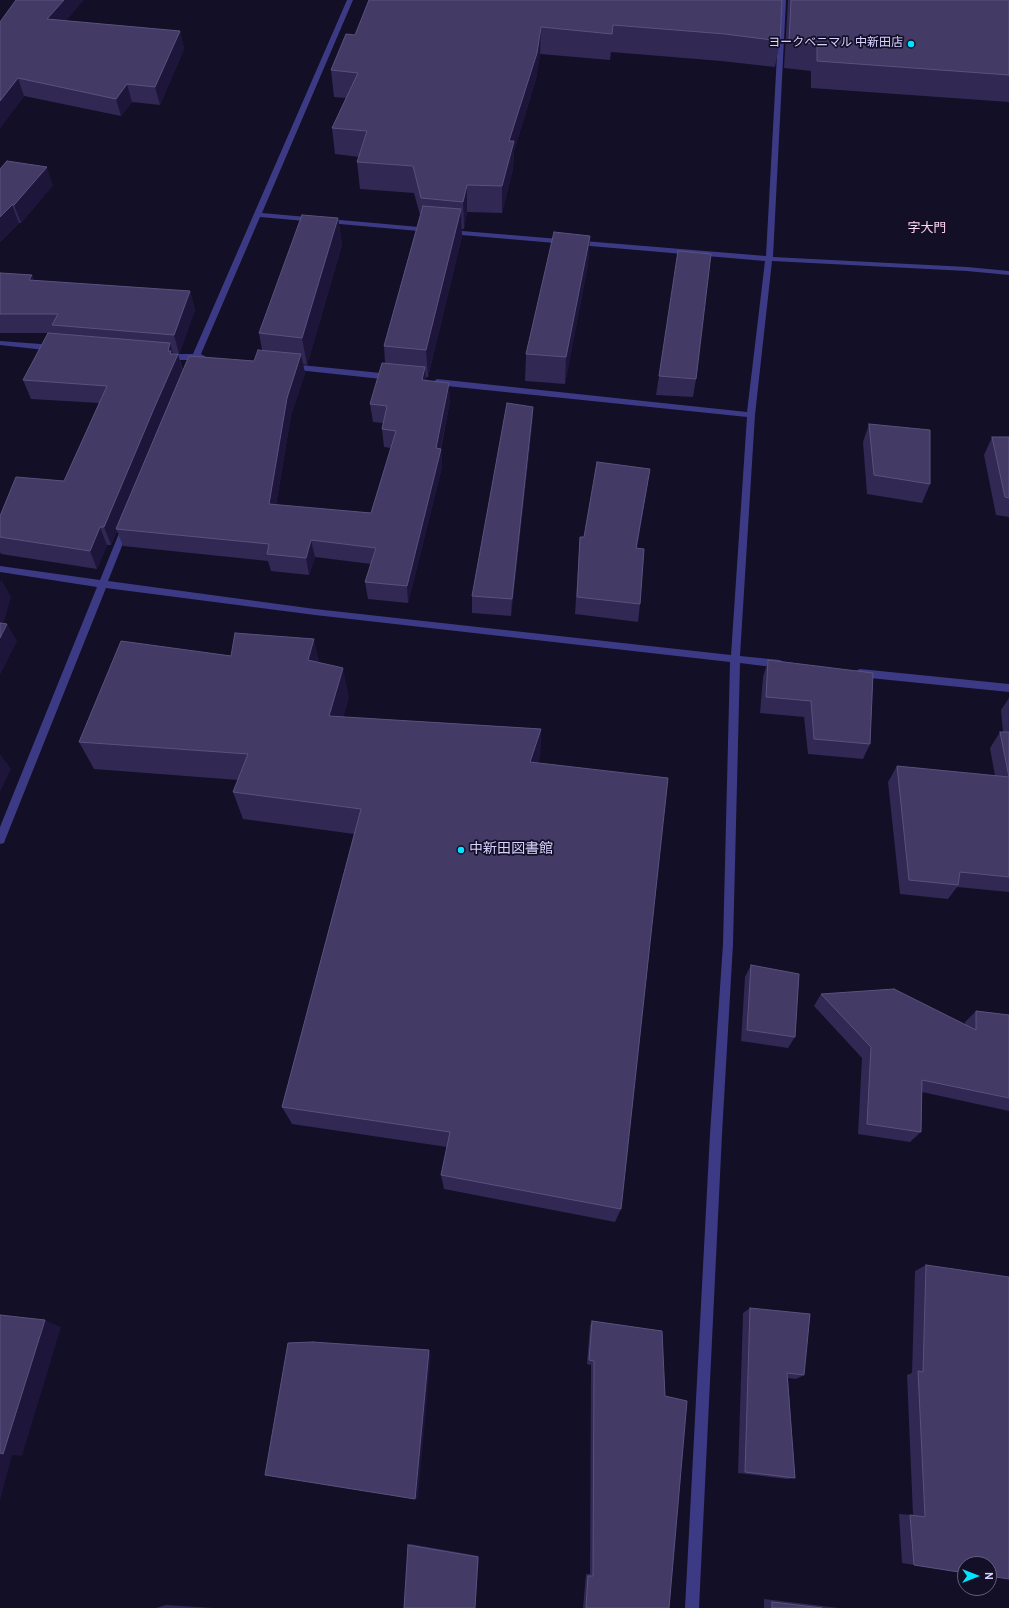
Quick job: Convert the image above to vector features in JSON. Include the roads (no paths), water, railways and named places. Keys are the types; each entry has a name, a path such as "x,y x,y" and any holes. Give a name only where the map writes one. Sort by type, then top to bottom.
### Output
{"street":[{"path":"187,377 350,0"},
{"path":"692,1608 715,1150 728,944 735,659 751,414 769,259 783,0"},
{"path":"258,215 769,259 967,269 1009,273"},
{"path":"0,343 62,349"},
{"path":"155,356 212,358"},
{"path":"283,366 402,378"},
{"path":"426,381 751,414"},
{"path":"0,840 128,519"},
{"path":"0,569 315,612 790,665"},
{"path":"852,672 1009,688"}],"place":[{"name":"ヨークベニマル 中新田店","path":"911,44"},
{"name":"中新田図書館","path":"461,850"}],"district":[{"name":"字大門","path":"927,229"}]}
